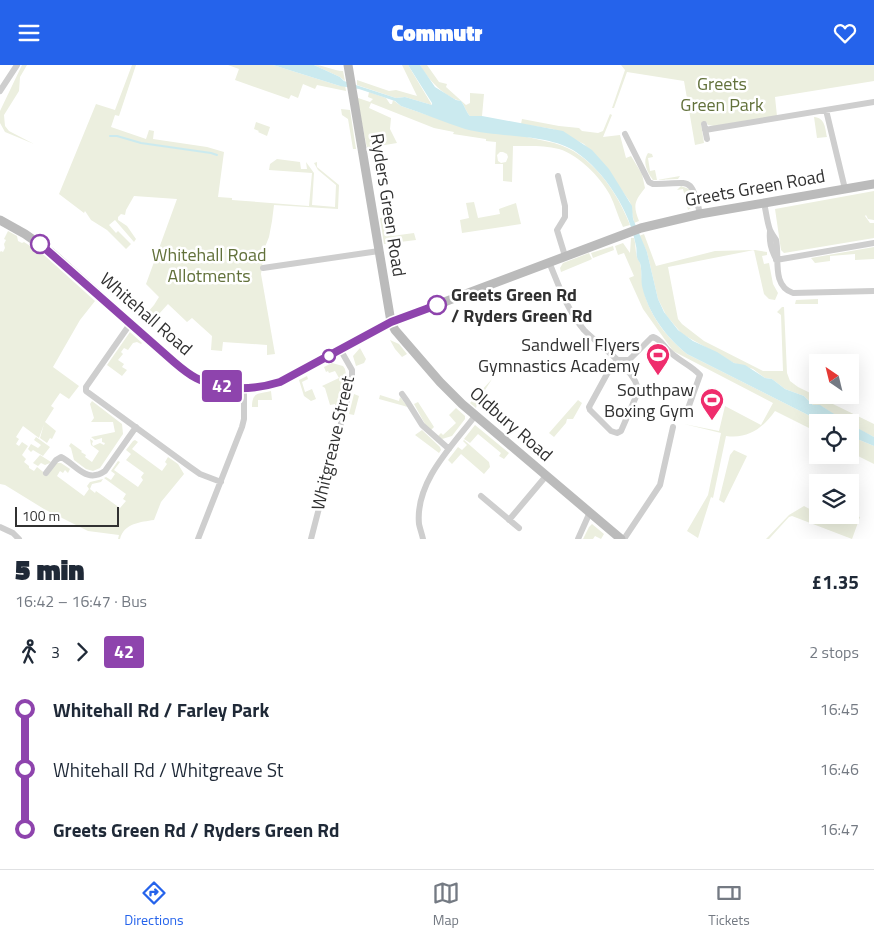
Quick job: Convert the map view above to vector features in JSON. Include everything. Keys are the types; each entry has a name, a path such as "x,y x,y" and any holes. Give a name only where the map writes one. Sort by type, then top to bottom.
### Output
{"main road":[{"name":"Ryders Green Road","path":"348,65 391,322"},
{"name":"Greets Green Road","path":"565,256 641,227 700,213 874,184"},
{"name":"Whitehall Road","path":"0,220 26,234 52,253 174,362 195,378 213,385 244,388 280,382 391,322"},
{"path":"391,322 565,256"},
{"name":"Oldbury Road","path":"391,322 401,337 440,383 475,416 623,539"}],"street":[{"path":"0,91 17,65"},
{"path":"707,139 705,127 874,102"},
{"path":"826,110 845,189"},
{"path":"625,134 650,181 653,184 679,183 689,185 695,192 700,213"},
{"path":"558,176 565,206 565,217 557,230 565,256"},
{"path":"764,203 770,229 775,239 780,281 787,291 793,293 874,291"},
{"path":"776,260 874,243"},
{"path":"263,268 379,251"},
{"path":"549,262 565,303 576,319 586,332 617,360 638,387 638,392 622,431 617,433 610,430 589,407 617,360"},
{"path":"130,324 86,387 86,391 200,474 221,482"},
{"path":"617,360 629,360 650,338 658,339 670,352 700,375 686,414"},
{"name":"Whitgreave Street","path":"311,539 352,381 352,370 340,349"},
{"path":"198,539 244,419 244,388"},
{"path":"402,394 422,425 449,449"},
{"path":"423,539 419,523 423,495 428,479 475,416"},
{"path":"46,473 56,460 61,457 89,476 101,474 136,427"},
{"path":"623,539 660,485 673,427"},
{"path":"509,519 546,476"},
{"path":"481,496 520,528"},
{"path":"578,539 590,512"},
{"path":"0,527 13,533 19,539"}],"green space":[{"path":"22,65 27,65 20,77 19,91 4,115 5,126 9,131 34,144 5,132 0,123 0,111"},
{"name":"Whitehall Road Allotments","path":"132,65 136,65 119,116 115,115 111,127 146,139 149,130 154,131 153,139 207,147 224,152 218,197 232,198 232,200 309,206 312,173 269,170 270,164 277,159 300,162 301,169 307,169 306,162 314,173 312,205 335,207 336,185 318,170 314,163 317,162 317,167 339,185 338,209 274,205 261,274 275,354 267,355 267,345 223,342 222,351 211,350 212,336 192,318 187,322 168,304 148,326 141,320 159,297 146,284 177,199 134,196 125,215 121,214 118,220 127,226 136,239 134,242 115,220 109,225 131,244 126,249 107,230 91,220 85,211 84,213 59,194 96,104 115,110"},
{"path":"228,65 273,65 340,86 345,85 346,91 317,85 315,89 303,84 298,98 291,95 289,99 235,80 239,69"},
{"path":"314,65 343,71 345,81 340,77"},
{"path":"402,65 408,65 432,105 405,97 396,98 357,85 357,80 389,91 396,90 417,96"},
{"path":"420,65 427,65 439,82 447,84 446,87 466,105 470,103 470,93 484,94 482,116 470,116 461,101 449,96 438,87 427,76"},
{"name":"Greets Green Park","path":"621,65 874,65 874,81 775,97 777,116 714,126 708,125 706,122 701,123 704,143 695,145 684,81 627,72 614,108 612,108 625,70"},
{"path":"369,92 386,98 390,104 392,104 393,100 401,106 427,115 554,143 567,148 580,155 601,175 618,199 630,225 623,227 610,195 595,174 574,156 559,149 542,146 513,146 512,182 503,181 503,164 495,164 496,142 453,134 454,132 434,128 371,103 369,108 391,118 390,129 397,143 367,148 357,99 370,102 373,99 368,97","holes":["503,152 508,157 506,162 501,163 498,161 497,155"]},
{"path":"341,109 350,110 356,149 353,149 348,119 342,115"},
{"path":"610,114 612,115 603,137 620,135 626,158 631,156 642,174 645,188 635,207 639,221 634,223 630,202 584,144 553,129 521,124 522,119 598,133 603,131"},
{"path":"814,117 822,121 827,137 817,138"},
{"path":"256,122 270,127 267,136 254,129"},
{"path":"648,153 652,154 653,157 648,158 650,171 655,170 657,180 653,180 646,167 645,160"},
{"path":"680,176 678,179 658,180"},
{"path":"681,186 689,189 694,200 691,203 691,208 688,210 683,189 677,190"},
{"path":"874,191 874,220 868,219 865,216 870,223 874,223 874,238 784,253 781,250 775,209"},
{"path":"474,202 478,218 500,214 499,209 516,203 521,224 462,233 460,220 469,218 466,203"},
{"path":"388,217 392,236 414,233 416,240 384,244 380,218"},
{"path":"8,231 17,236 18,241 24,242 44,255 95,301 80,320 53,367 79,386 69,399 60,393 51,406 54,408 45,422 56,431 52,439 50,438 47,443 40,438 44,424 39,438 23,426 16,437 19,439 16,444 19,446 22,442 28,446 22,455 26,459 24,462 34,471 37,467 47,475 56,463 61,463 70,469 68,473 65,470 63,473 60,471 57,476 84,496 89,489 87,486 90,482 103,479 101,482 92,484 90,489 95,493 96,491 120,508 126,501 123,499 126,494 104,478 106,477 111,480 115,474 111,471 118,461 120,462 114,470 138,487 143,480 141,477 144,473 126,460 131,454 126,450 133,441 138,442 132,449 162,471 167,464 165,462 168,457 178,464 184,474 161,502 154,520 129,526 120,539 118,539 119,535 88,531 0,484 0,252 3,252 5,248 6,240 4,239"},
{"path":"644,234 656,266 715,251 754,250 668,267 678,319 704,341 763,371 783,371 781,315 777,312 784,307 787,373 790,381 809,392 809,401 804,396 785,389 772,379 765,378 753,369 734,363 682,334 666,315 658,299 647,252 639,236"},
{"path":"631,238 634,238 636,255 641,266 645,297 659,324 679,347 687,354 809,415 809,428 775,411 760,428 741,436 726,436 713,498 711,497 698,538 687,531 708,495 721,433 684,424 719,431 725,406 761,425 773,403 673,351 643,309 629,278 634,276 624,253 618,255 615,246 623,243 630,253"},
{"path":"613,246 614,250 593,258 591,253"},
{"path":"874,247 874,259 855,260 855,254 830,256 830,261 815,263 811,258"},
{"path":"754,250 767,252 767,255 762,256 764,264 769,263 773,284 778,293 775,300 769,299 764,294"},
{"path":"589,253 592,259 561,272 560,268 563,263"},
{"path":"818,299 818,304 795,304 796,300"},
{"path":"130,332 142,343 133,343 128,350 124,348 121,352 123,354 118,360 124,364 122,367 127,370 122,376 107,365"},
{"path":"390,340 399,344 407,354 402,357"},
{"path":"360,348 366,359 364,363 356,366 353,356"},
{"path":"332,363 343,366 346,375 337,411 335,404 330,405 325,388 322,386 339,378 335,371 326,372 324,367"},
{"path":"307,376 308,379 302,382 305,392 312,389 316,399 311,401 304,396 299,380"},
{"path":"492,379 478,401 476,408 470,403"},
{"path":"271,391 272,400 258,400 258,407 252,407 255,396 259,393"},
{"path":"354,394 359,396 354,415 349,414"},
{"path":"380,395 399,401 400,397 408,407 379,399"},
{"path":"578,400 582,403 573,419 567,419 566,423 554,437 549,433"},
{"path":"92,401 122,424 123,434 100,468 93,471 86,469 74,460 69,446 71,443 92,462 99,451 91,445 90,439 93,441 93,446 100,443 104,445 105,443 102,442 102,438 95,440 91,437 115,432 113,422 91,422 94,418 90,404"},
{"path":"418,402 434,427 431,430 425,424 414,404"},
{"path":"833,404 853,414 834,414 823,407 813,405"},
{"path":"456,408 465,416 465,419 452,436 442,439 438,436 441,433 443,435 456,423 449,415"},
{"path":"859,417 874,424 874,437 859,430"},
{"path":"475,425 509,453 504,459 499,456 501,453 478,434 470,443 464,439"},
{"path":"422,430 440,447 439,453 415,435"},
{"path":"36,437 50,447 43,456 28,449 31,444 38,448 41,445 34,440"},
{"path":"464,440 489,462 490,467 484,474 461,454 452,464 448,460 458,447 462,450 467,445"},
{"path":"859,440 874,446 874,464 859,456"},
{"path":"734,450 747,456 724,503 719,500 730,455"},
{"path":"40,455 51,462 45,465 41,463 38,466 33,463"},
{"path":"804,506 809,509 809,523 792,516 789,517 769,539 766,539 789,515"},
{"path":"592,524 604,534 601,539 595,536 593,539 583,539 589,527"},
{"path":"813,524 857,524 852,539"}],"water":[{"path":"273,65 314,65 340,77 344,81 396,98 405,97 432,105 408,65 420,65 435,87 461,101 470,116 482,116 563,131 592,150 609,169 632,206 633,219 647,252 658,299 664,312 678,330 693,341 717,352 734,363 745,365 765,378 772,379 785,389 804,396 809,401 809,404 820,405 834,414 809,415 687,354 679,347 659,324 649,306 642,286 641,266 637,258 633,233 622,206 615,193 597,170 576,152 565,146 537,139 465,129 401,106 395,101 359,89 340,86"},
{"path":"859,429 874,437 874,446 859,440"}],"waterway":[{"path":"110,136 217,155"}],"bus line":[{"name":"42","path":"40,244 130,324 195,378 213,385 232,388 264,386 280,382 391,322 437,305"}],"place":[{"name":"Greets Green Rd / Ryders Green Rd","path":"437,305"},
{"name":"Sandwell Flyers Gymnastics Academy","path":"658,376"},
{"name":"Southpaw Boxing Gym","path":"712,421"}]}
